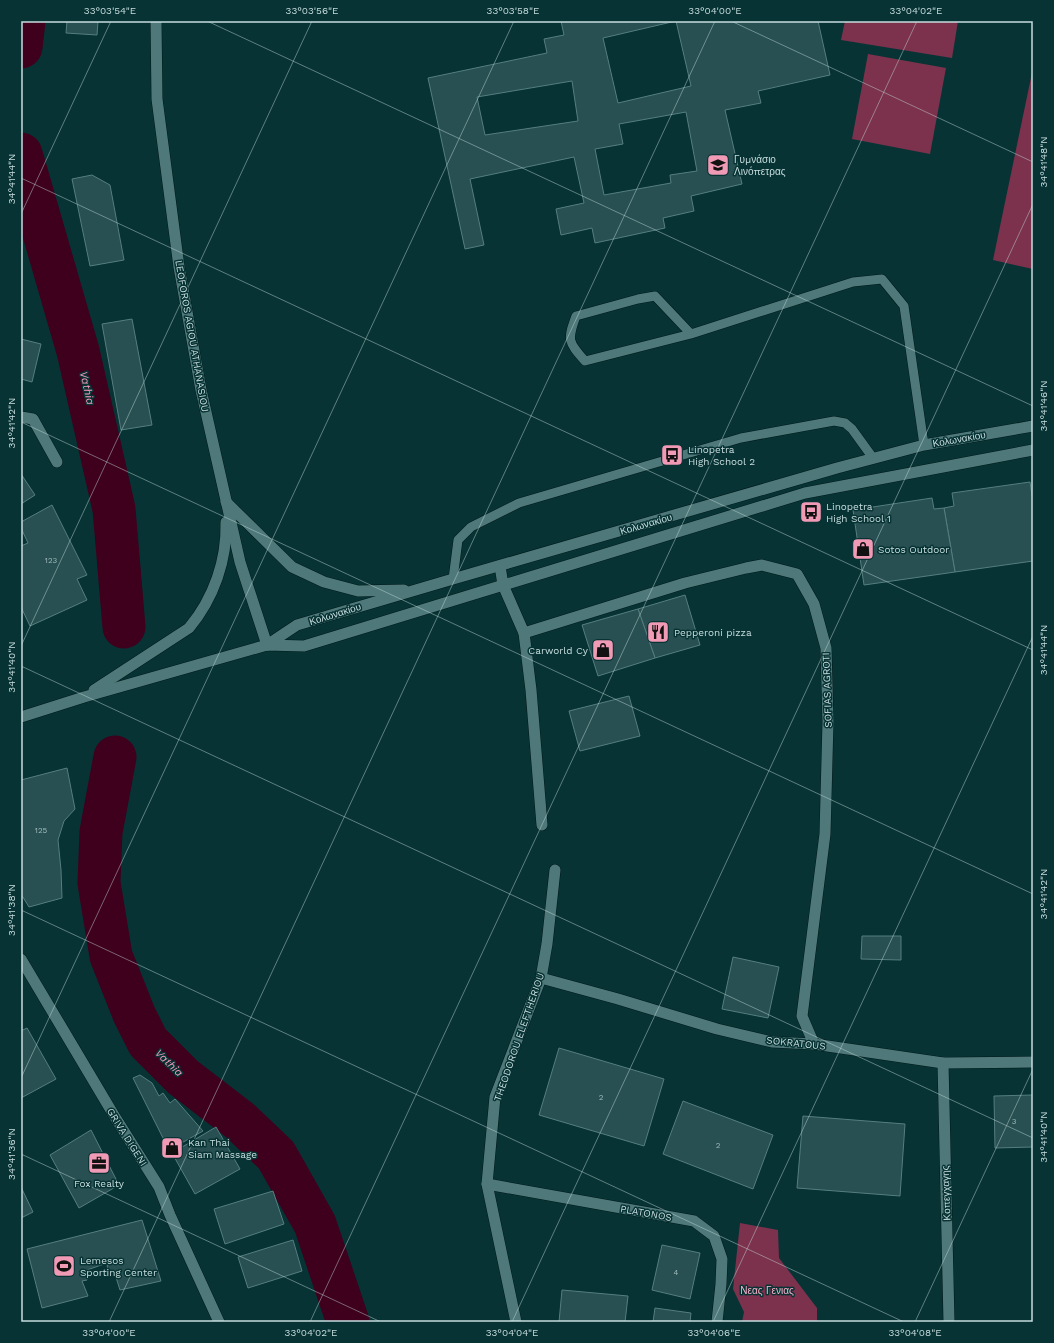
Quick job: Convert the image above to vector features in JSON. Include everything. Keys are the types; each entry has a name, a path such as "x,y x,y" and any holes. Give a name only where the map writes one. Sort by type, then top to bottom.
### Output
{"street":[{"name":"LEOFOROS AGIOU ATHANASIOU","path":"156,21 157,99 179,267 201,390 240,562 267,645"},
{"path":"21,417 33,419 57,462"},
{"name":"Κολωνακίου","path":"267,645 297,625 873,458 924,445 1033,426"},
{"name":"Κολωνακίου","path":"21,717 84,697 267,645 304,646 805,493 1033,450"},
{"path":"226,501 292,567 324,582 358,591 418,589"},
{"path":"84,697 190,628 200,615 218,578 225,546 226,501"},
{"name":"SOFIAS AGROTI","path":"524,633 685,583 746,568 762,565 797,574 814,604 826,648 828,722 825,834 802,1016 814,1044"},
{"path":"500,566 504,585 524,633 531,690 542,825"},
{"name":"THEODOROU ELEFTHERIOU","path":"516,1322 487,1184 496,1097 541,978 547,944 555,870"},
{"name":"GRIVA DIGENI","path":"21,959 115,1118 159,1187 170,1215 219,1322"},
{"name":"SOKRATOUS","path":"541,978 724,1030 772,1042 814,1044 943,1064 1033,1062"},
{"name":"Κοπεγχαγης","path":"943,1064 949,1322"},
{"name":"PLATONOS","path":"487,1184 694,1222 714,1236 722,1259 722,1284 717,1322"}],"lane":[{"path":"691,334 655,296 638,299 576,316 570,334 572,347 585,361 691,334 852,282 882,279 904,306 924,445"},
{"path":"453,579 458,540 471,527 518,503 741,438 834,421 845,423 852,429 873,458"}],"green space":[{"path":"845,21 958,21 952,58 841,40"},
{"path":"868,54 946,68 930,154 852,139"},
{"path":"1033,68 1033,269 993,260"},
{"name":"Νεας Γενιας","path":"740,1223 778,1230 779,1258 817,1308 817,1322 742,1322 744,1312 733,1289"}],"building":[{"path":"67,21 98,21 97,35 66,33"},
{"path":"561,21 676,21 818,21 830,75 758,91 761,103 725,110 742,184 691,196 694,211 663,218 665,228 595,243 592,228 561,235 556,209 584,203 574,157 470,179 484,245 465,249 428,78 547,53 544,39 564,35","holes":["676,21 691,86 618,103 603,38","572,81 578,121 485,135 477,97","686,112 697,171 670,175 671,183 604,195 595,149 623,144 619,124"]},
{"path":"92,175 110,185 124,260 90,266 72,179"},
{"path":"132,319 152,425 121,430 102,324"},
{"path":"21,339 41,344 32,382 21,379"},
{"path":"21,474 35,495 21,504"},
{"path":"1030,482 1033,501 1033,561 955,572 944,508 954,506 952,493"},
{"path":"932,498 934,509 944,508 955,572 864,585 853,510"},
{"path":"52,505 87,575 77,579 87,600 30,626 21,607 21,546 28,543 21,528 21,522"},
{"path":"685,595 700,645 655,658 638,609"},
{"path":"638,609 655,658 598,676 582,625"},
{"path":"629,696 640,736 580,751 569,711"},
{"path":"67,768 75,809 64,821 58,840 62,898 29,907 21,894 21,780"},
{"path":"862,936 901,936 901,960 861,959"},
{"path":"733,957 779,967 768,1018 722,1009"},
{"path":"27,1028 56,1079 21,1098 21,1031"},
{"path":"559,1048 664,1079 644,1146 539,1115"},
{"path":"140,1075 152,1083 159,1096 163,1093 170,1103 175,1099 203,1131 169,1150 133,1078"},
{"path":"1033,1095 1033,1147 995,1148 994,1096"},
{"path":"683,1101 773,1135 753,1189 663,1154"},
{"path":"803,1116 905,1124 900,1196 797,1188"},
{"path":"216,1127 240,1169 195,1194 172,1153"},
{"path":"91,1130 119,1185 79,1208 50,1155"},
{"path":"21,1187 33,1212 21,1218"},
{"path":"273,1191 284,1224 225,1244 214,1209"},
{"name":"Lemesos Sporting Center","path":"142,1220 161,1281 120,1290 114,1271 108,1272 107,1263 87,1270 87,1280 82,1281 88,1296 42,1308 27,1249"},
{"path":"293,1240 302,1271 248,1288 238,1257"},
{"path":"662,1245 700,1253 690,1299 652,1290"},
{"path":"562,1290 628,1296 625,1322 559,1322"},
{"path":"655,1308 691,1313 690,1322 653,1322"}],"waterway":[{"name":"Vathia","path":"21,47 24,21"},
{"name":"Vathia","path":"21,154 78,351 114,509 124,627"},
{"name":"Vathia","path":"115,757 101,832 99,883 111,956 134,1014 148,1042 183,1077 239,1120 276,1155 315,1224 348,1322"}],"place":[{"name":"Γυμνάσιο Λινόπετρας","path":"718,165"},
{"name":"Linopetra High School 2","path":"672,455"},
{"name":"Linopetra High School 1","path":"811,512"},
{"name":"Sotos Outdoor","path":"863,549"},
{"name":"Pepperoni pizza","path":"658,632"},
{"name":"Carworld Cy","path":"603,650"},
{"name":"Kan Thai Siam Massage","path":"172,1148"},
{"name":"Fox Realty","path":"99,1163"},
{"name":"Lemesos Sporting Center","path":"64,1266"}]}
